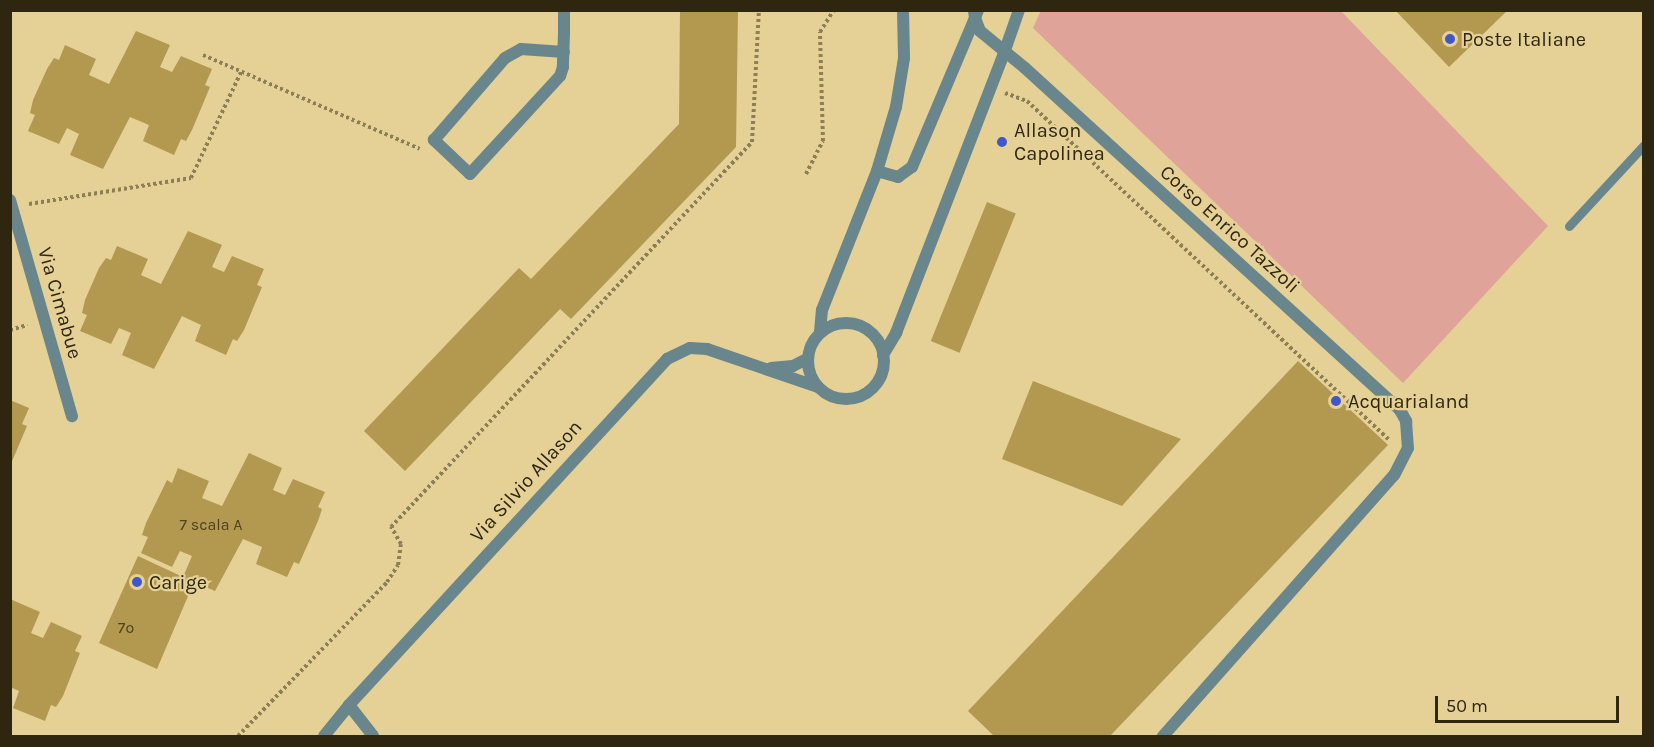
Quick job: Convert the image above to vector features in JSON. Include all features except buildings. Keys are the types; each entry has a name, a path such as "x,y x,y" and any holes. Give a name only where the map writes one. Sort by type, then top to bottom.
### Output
{"street":[{"path":"564,10 564,52 564,67 555,84 470,174 434,140 505,58 521,49 564,52"},
{"path":"820,332 822,310 877,171 896,106 904,58 903,10"},
{"path":"883,355 879,341 855,324 837,324 820,332 810,345 807,359 818,387 833,397 851,399 863,396 875,385 883,355 896,333 1019,10"},
{"name":"Corso Enrico Tazzoli","path":"877,171 898,177 912,167 975,13"},
{"name":"Corso Enrico Tazzoli","path":"975,13 980,31 1005,50 1400,410 1406,422 1408,448 1394,475 1163,736"},
{"name":"Via Cimabue","path":"11,203 72,416"},
{"name":"Via Silvio Allason","path":"324,736 349,705 667,359 690,348 706,349 818,387"},
{"name":"Via Silvio Allason","path":"760,367 782,368 807,359"},
{"path":"349,705 373,736"}],"lane":[{"path":"1569,226 1644,146"}],"path":[{"path":"238,736 387,582 398,565 402,544 391,527 752,142 759,10"},
{"path":"806,174 823,141 820,32 834,10"},
{"path":"203,55 423,150 434,140"},
{"path":"11,203 191,178 241,72"},
{"path":"990,88 1027,101 1391,442"}],"shaded area":[{"path":"1041,10 1341,11 1548,226 1403,383 1033,28"}],"place":[{"name":"Poste Italiane","path":"1450,39"},
{"name":"Allason Capolinea","path":"1002,142"},
{"name":"Acquarialand","path":"1336,401"},
{"name":"Carige","path":"137,582"}]}
